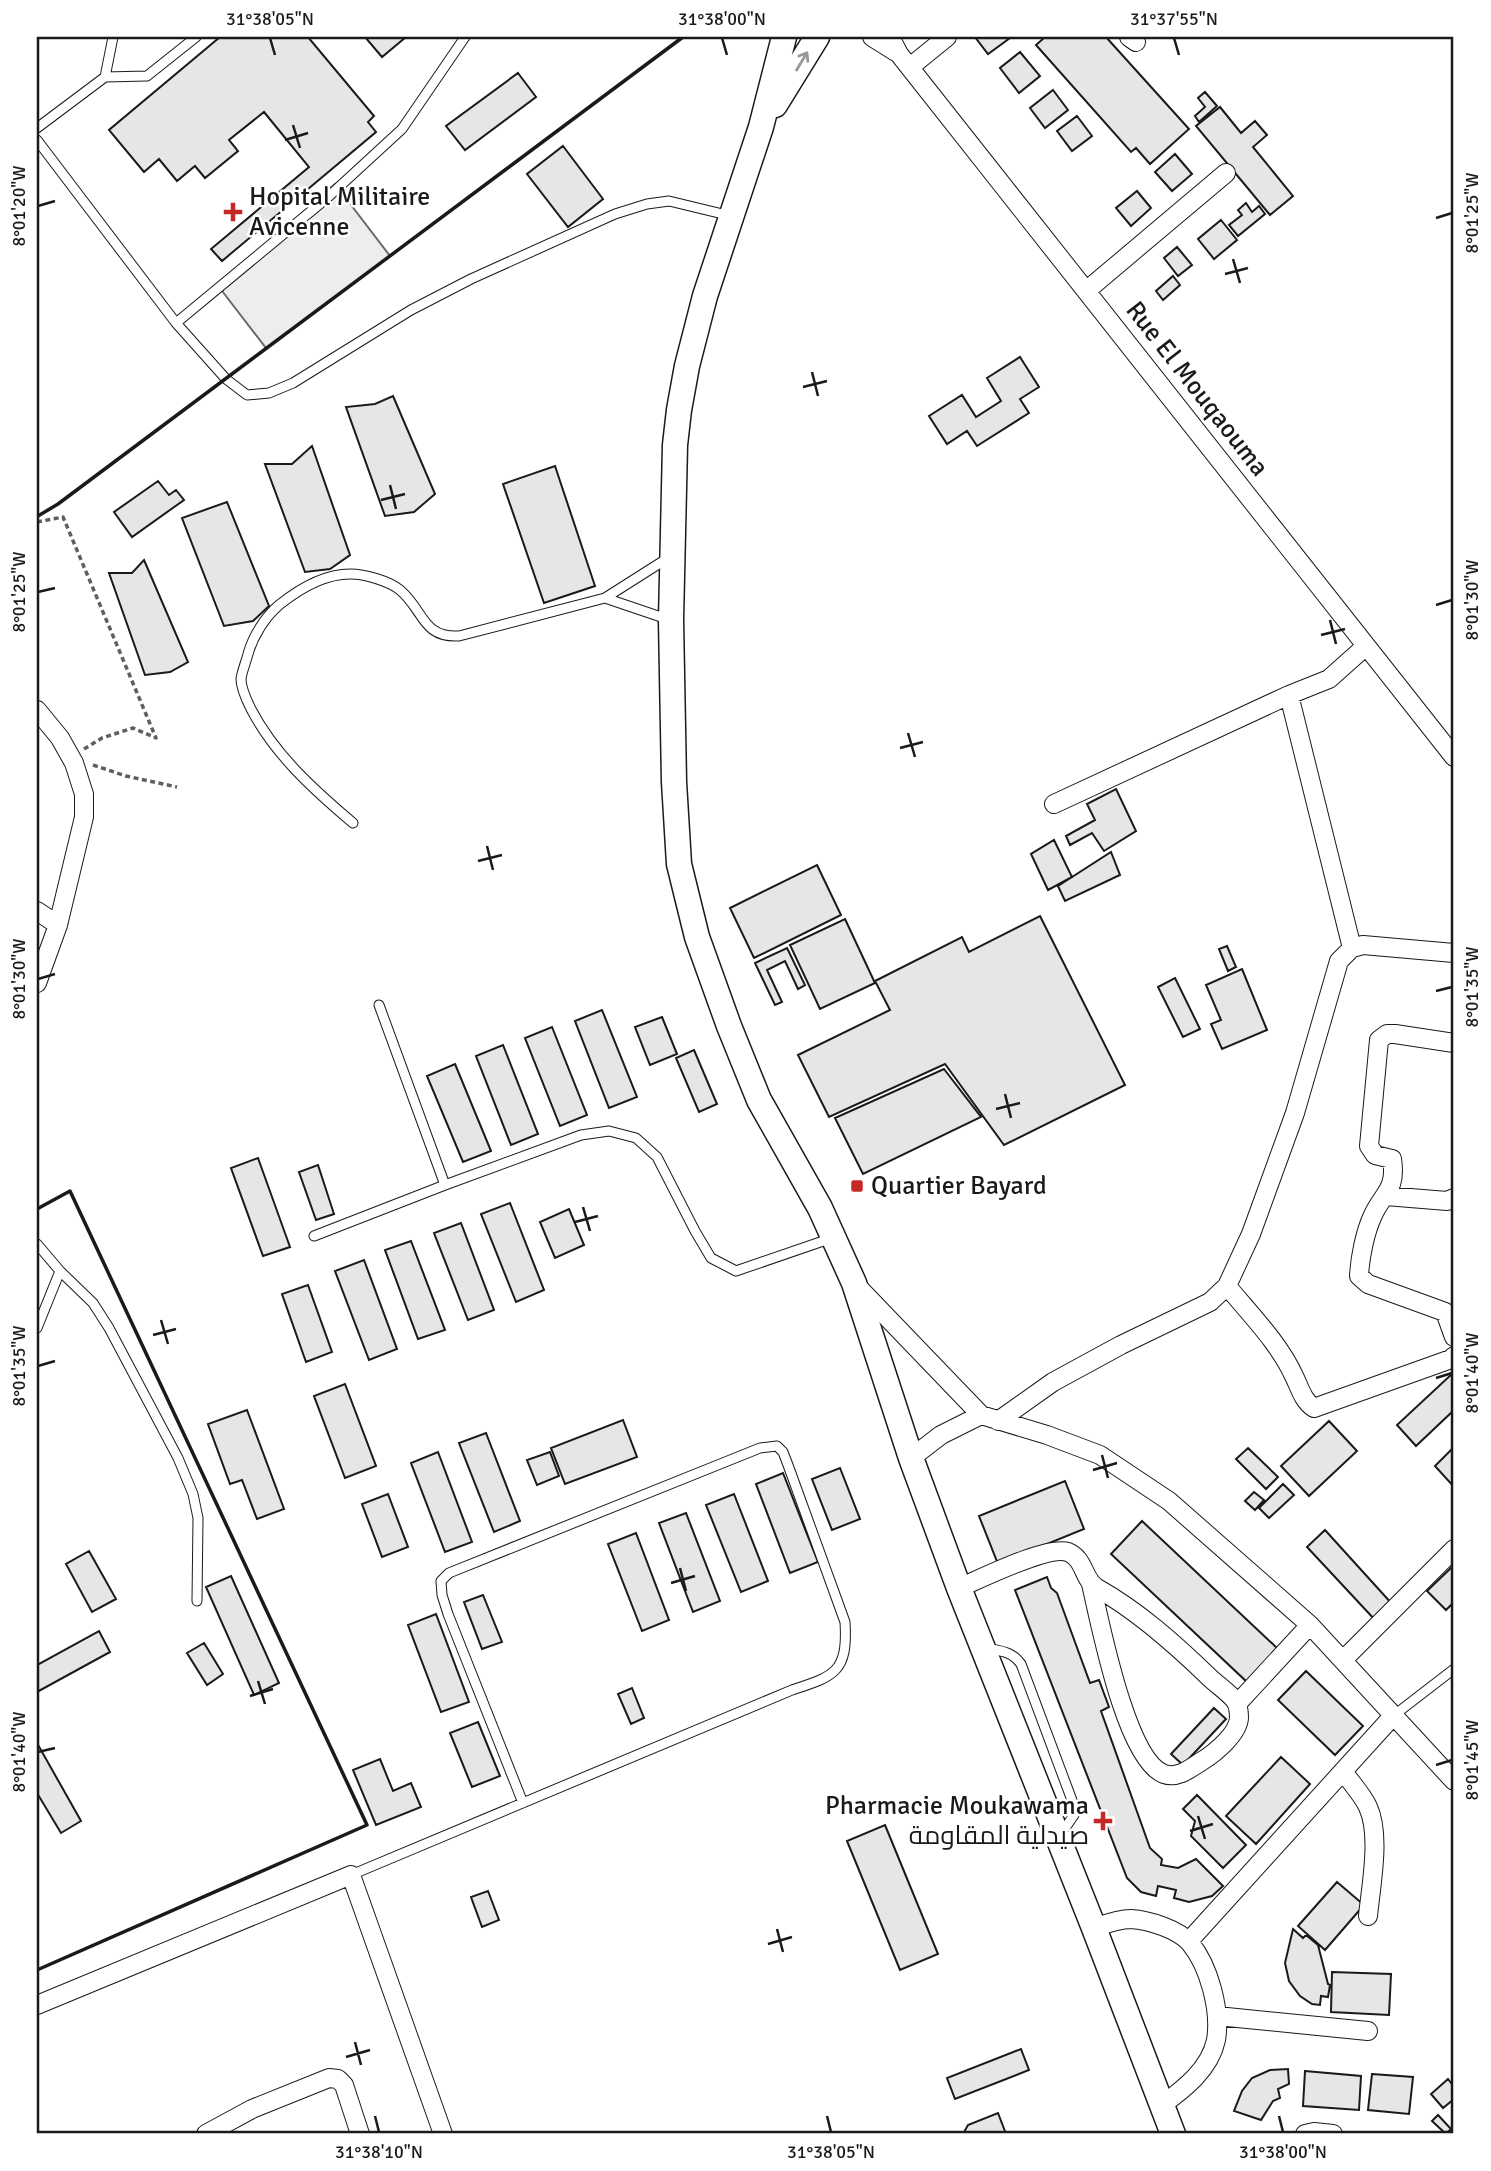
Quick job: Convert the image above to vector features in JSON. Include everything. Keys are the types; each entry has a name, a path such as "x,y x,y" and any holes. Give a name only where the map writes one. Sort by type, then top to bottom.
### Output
{"main road":[{"path":"784,37 761,127 705,296 687,366 676,445 671,620 674,782 679,864 697,937 729,1026 759,1100 835,1237 854,1283 911,1458 959,1588 1173,2134"},
{"path":"761,127 817,37"}],"street":[{"name":"Rue El Mouqaouma","path":"872,37 905,60"},
{"name":"Rue El Mouqaouma","path":"890,37 905,60 1366,646 1447,738 1454,757"},
{"path":"905,60 947,37"},
{"path":"1086,291 1226,173"},
{"path":"1054,804 1329,679 1366,646"},
{"path":"1289,695 1352,948"},
{"path":"37,710 60,738 71,758 84,794 84,817 58,925 37,983"},
{"path":"37,911 58,925"},
{"path":"999,1421 1053,1382 1210,1301 1227,1286 1251,1234 1295,1113 1339,961 1352,948 1363,945 1454,953"},
{"path":"1454,1042 1395,1034 1387,1034 1380,1040 1369,1146 1375,1155 1392,1159 1391,1190 1379,1203 1371,1218 1359,1276 1378,1288 1450,1310 1454,1337"},
{"path":"1386,1196 1447,1201 1454,1198"},
{"path":"854,1283 981,1415 1100,1455 1169,1501 1310,1625 1454,1781"},
{"path":"1227,1286 1276,1347 1293,1372 1307,1404 1314,1408 1454,1356"},
{"path":"911,1458 941,1435 981,1415"},
{"path":"1343,1660 1454,1549"},
{"path":"959,1588 1046,1552 1068,1552 1080,1560 1091,1584 1122,1705 1135,1739 1162,1774 1174,1776 1186,1772 1212,1755 1237,1727 1240,1716 1237,1704 1193,1661 1122,1601 1091,1584"},
{"path":"1237,1704 1310,1625"},
{"path":"1189,1941 1393,1716"},
{"path":"1343,1771 1367,1804 1372,1816 1374,1835 1368,1916"},
{"path":"37,2005 351,1875 443,2134"},
{"path":"1094,1928 1129,1919 1161,1925 1189,1941 1211,1982 1217,2016 1216,2041 1204,2065 1189,2085 1162,2105"},
{"path":"1217,2016 1368,2031"},
{"path":"206,2134 252,2109 332,2078 338,2079 344,2085 360,2134"},
{"path":"1305,2134 1333,2134"}],"lane":[{"path":"106,77 113,37"},
{"path":"37,128 106,77 147,76 196,37"},
{"path":"176,323 327,198 401,129 465,37"},
{"path":"37,140 176,323 226,379 247,395 269,393 293,383 411,310 471,279 615,214 647,204 669,201 732,216"},
{"path":"354,823 310,785 265,735 245,697 241,680 251,643 271,612 299,589 333,576 352,574 377,579 400,590 430,628 445,636 459,636 605,598 673,555"},
{"path":"605,598 671,620"},
{"path":"379,1005 445,1185"},
{"path":"314,1236 581,1135 609,1131 636,1138 657,1157 712,1258 736,1271 835,1237"},
{"path":"37,1244 93,1303 109,1328 183,1470 193,1494 198,1518 197,1601"},
{"path":"37,1328 60,1271"},
{"path":"351,1875 523,1803 792,1690 827,1679 841,1665 846,1638 845,1622 783,1452 777,1446 761,1448 449,1573 441,1581 448,1615 523,1803"},
{"path":"1393,1716 1454,1669"}],"path":[{"path":"37,522 63,517 156,738 133,727 102,738 71,758"},
{"path":"71,758 126,776 177,787"}],"shaded area":[{"path":"335,184 390,256 266,348 219,287"}],"building":[{"path":"220,37 308,37 374,116 368,122 376,132 222,261 211,249 309,167 264,112 229,140 238,151 205,178 195,166 177,181 159,159 144,172 109,130"},
{"path":"365,37 406,37 382,57"},
{"path":"975,37 1010,37 1010,38 988,54"},
{"path":"1045,37 1106,37 1189,129 1150,164 1136,148 1131,152 1036,45"},
{"path":"1020,52 1040,76 1019,93 1000,68"},
{"path":"518,73 536,97 465,150 446,126"},
{"path":"1053,90 1068,110 1045,128 1030,108"},
{"path":"1205,92 1217,106 1199,122 1195,116 1205,107 1198,98"},
{"path":"1220,107 1241,133 1255,121 1267,135 1253,147 1293,196 1270,215 1196,126"},
{"path":"1077,116 1092,136 1072,151 1057,131"},
{"path":"563,146 603,199 568,227 527,174"},
{"path":"1175,154 1192,174 1172,191 1155,172"},
{"path":"1137,191 1151,208 1131,226 1116,208"},
{"path":"1246,203 1252,212 1259,206 1265,214 1238,236 1229,225 1242,215 1238,210"},
{"path":"1221,220 1237,240 1214,259 1198,239"},
{"path":"1177,247 1192,265 1178,276 1164,258"},
{"path":"1173,276 1180,285 1163,300 1156,291"},
{"path":"1020,357 1039,387 1020,399 1029,413 977,446 967,431 947,444 929,416 962,395 976,417 1001,401 987,378"},
{"path":"393,396 435,494 414,512 385,516 346,407 375,404"},
{"path":"312,446 350,555 330,569 305,572 265,464 292,464"},
{"path":"555,466 595,586 544,603 503,484"},
{"path":"158,481 169,495 176,490 184,500 132,537 114,512"},
{"path":"227,502 269,606 253,621 224,626 182,518"},
{"path":"144,560 188,662 170,672 145,675 109,573 132,573"},
{"path":"1116,789 1136,831 1104,851 1092,833 1070,845 1066,836 1095,820 1087,804"},
{"path":"1054,840 1072,877 1048,890 1031,854"},
{"path":"1111,852 1120,875 1065,901 1058,886"},
{"path":"817,865 841,915 754,958 730,908"},
{"path":"1040,916 1125,1085 1004,1145 945,1064 829,1117 798,1055 890,1010 875,981 962,937 969,952"},
{"path":"845,919 875,983 820,1009 790,945"},
{"path":"1227,946 1236,967 1228,971 1219,949"},
{"path":"787,948 805,985 798,989 785,961 767,970 782,1002 775,1005 755,963"},
{"path":"1242,969 1267,1030 1222,1049 1211,1024 1221,1020 1206,985"},
{"path":"1175,978 1200,1029 1183,1037 1158,987"},
{"path":"602,1010 637,1097 609,1108 575,1021"},
{"path":"662,1017 677,1054 650,1065 635,1027"},
{"path":"552,1027 587,1115 560,1126 525,1038"},
{"path":"503,1045 538,1134 511,1145 476,1056"},
{"path":"694,1050 717,1104 699,1112 676,1058"},
{"path":"455,1064 491,1151 463,1162 427,1076"},
{"path":"944,1069 981,1117 863,1174 835,1118"},
{"path":"258,1158 290,1247 263,1256 231,1168"},
{"path":"318,1165 334,1214 316,1220 299,1172"},
{"path":"510,1203 544,1290 516,1302 481,1214"},
{"path":"569,1209 584,1245 555,1258 540,1222"},
{"path":"461,1223 494,1310 468,1320 434,1233"},
{"path":"411,1241 445,1330 418,1339 385,1250"},
{"path":"364,1260 397,1349 369,1360 335,1271"},
{"path":"308,1285 332,1352 306,1362 282,1294"},
{"path":"1454,1372 1454,1410 1416,1446 1397,1425"},
{"path":"345,1384 376,1466 345,1478 314,1396"},
{"path":"247,1410 284,1509 257,1519 242,1480 230,1484 208,1424"},
{"path":"623,1420 637,1457 565,1484 551,1448"},
{"path":"1329,1421 1357,1451 1309,1496 1281,1466"},
{"path":"486,1433 520,1521 494,1532 459,1443"},
{"path":"1454,1447 1454,1487 1435,1466"},
{"path":"1248,1448 1278,1477 1266,1489 1236,1459"},
{"path":"438,1452 472,1542 445,1552 411,1463"},
{"path":"550,1452 559,1476 537,1485 527,1460"},
{"path":"840,1468 860,1519 832,1530 812,1479"},
{"path":"783,1473 818,1562 790,1573 756,1484"},
{"path":"1065,1481 1084,1529 998,1564 979,1516"},
{"path":"1283,1484 1294,1495 1269,1518 1259,1508"},
{"path":"1254,1492 1264,1500 1255,1510 1245,1501"},
{"path":"388,1494 408,1547 382,1557 362,1504"},
{"path":"734,1494 768,1581 741,1592 706,1505"},
{"path":"686,1513 720,1601 693,1612 659,1523"},
{"path":"1142,1521 1278,1649 1247,1682 1111,1554"},
{"path":"1325,1530 1393,1605 1376,1621 1307,1547"},
{"path":"636,1533 669,1620 642,1631 608,1544"},
{"path":"89,1551 116,1599 92,1612 66,1564"},
{"path":"1454,1565 1454,1602 1446,1610 1427,1591"},
{"path":"231,1576 279,1683 254,1695 206,1587"},
{"path":"1047,1577 1051,1588 1057,1593 1090,1683 1099,1680 1109,1707 1101,1711 1150,1848 1162,1859 1161,1865 1178,1868 1196,1859 1223,1886 1212,1896 1189,1902 1174,1898 1176,1890 1158,1886 1156,1896 1141,1892 1127,1878 1015,1590"},
{"path":"483,1595 502,1642 482,1649 464,1602"},
{"path":"436,1614 469,1702 441,1712 408,1625"},
{"path":"99,1631 110,1652 37,1692 37,1665"},
{"path":"204,1643 223,1674 207,1685 187,1653"},
{"path":"1306,1671 1363,1726 1335,1755 1278,1700"},
{"path":"632,1688 644,1718 631,1724 618,1694"},
{"path":"1214,1708 1226,1719 1183,1765 1171,1754"},
{"path":"478,1722 500,1776 472,1787 450,1733"},
{"path":"37,1743 81,1821 61,1833 37,1793"},
{"path":"1281,1757 1310,1784 1256,1844 1226,1816"},
{"path":"380,1759 393,1791 411,1783 421,1807 376,1825 353,1770"},
{"path":"1197,1795 1246,1845 1223,1868 1191,1836 1195,1821 1183,1809"},
{"path":"885,1825 938,1954 900,1970 847,1841"},
{"path":"1337,1882 1364,1905 1325,1950 1298,1926"},
{"path":"488,1891 499,1920 482,1927 471,1897"},
{"path":"1293,1929 1303,1938 1306,1935 1318,1945 1330,1985 1328,1997 1321,1996 1320,2005 1312,2004 1300,1996 1289,1981 1285,1963"},
{"path":"1332,1972 1391,1974 1389,2015 1331,2012"},
{"path":"1021,2049 1029,2070 955,2099 947,2078"},
{"path":"1288,2069 1289,2084 1278,2089 1280,2098 1273,2101 1261,2120 1234,2111 1242,2091 1252,2078 1270,2070"},
{"path":"1305,2071 1361,2076 1359,2110 1303,2106"},
{"path":"1372,2074 1413,2077 1409,2114 1368,2110"},
{"path":"1448,2079 1454,2087 1454,2099 1443,2108 1431,2094"},
{"path":"998,2113 1006,2134 963,2134 968,2125"},
{"path":"1438,2115 1451,2129 1446,2134 1432,2121"}],"wall":[{"path":"37,514 38,516 58,504 683,37"},
{"path":"37,1209 70,1191 367,1825 37,1970"}],"place":[{"name":"Hopital Militaire Avicenne","path":"233,212"},
{"name":"Quartier Bayard","path":"857,1186"},
{"name":"Pharmacie Moukawama صيدلية المقاومة","path":"1103,1821"}]}
